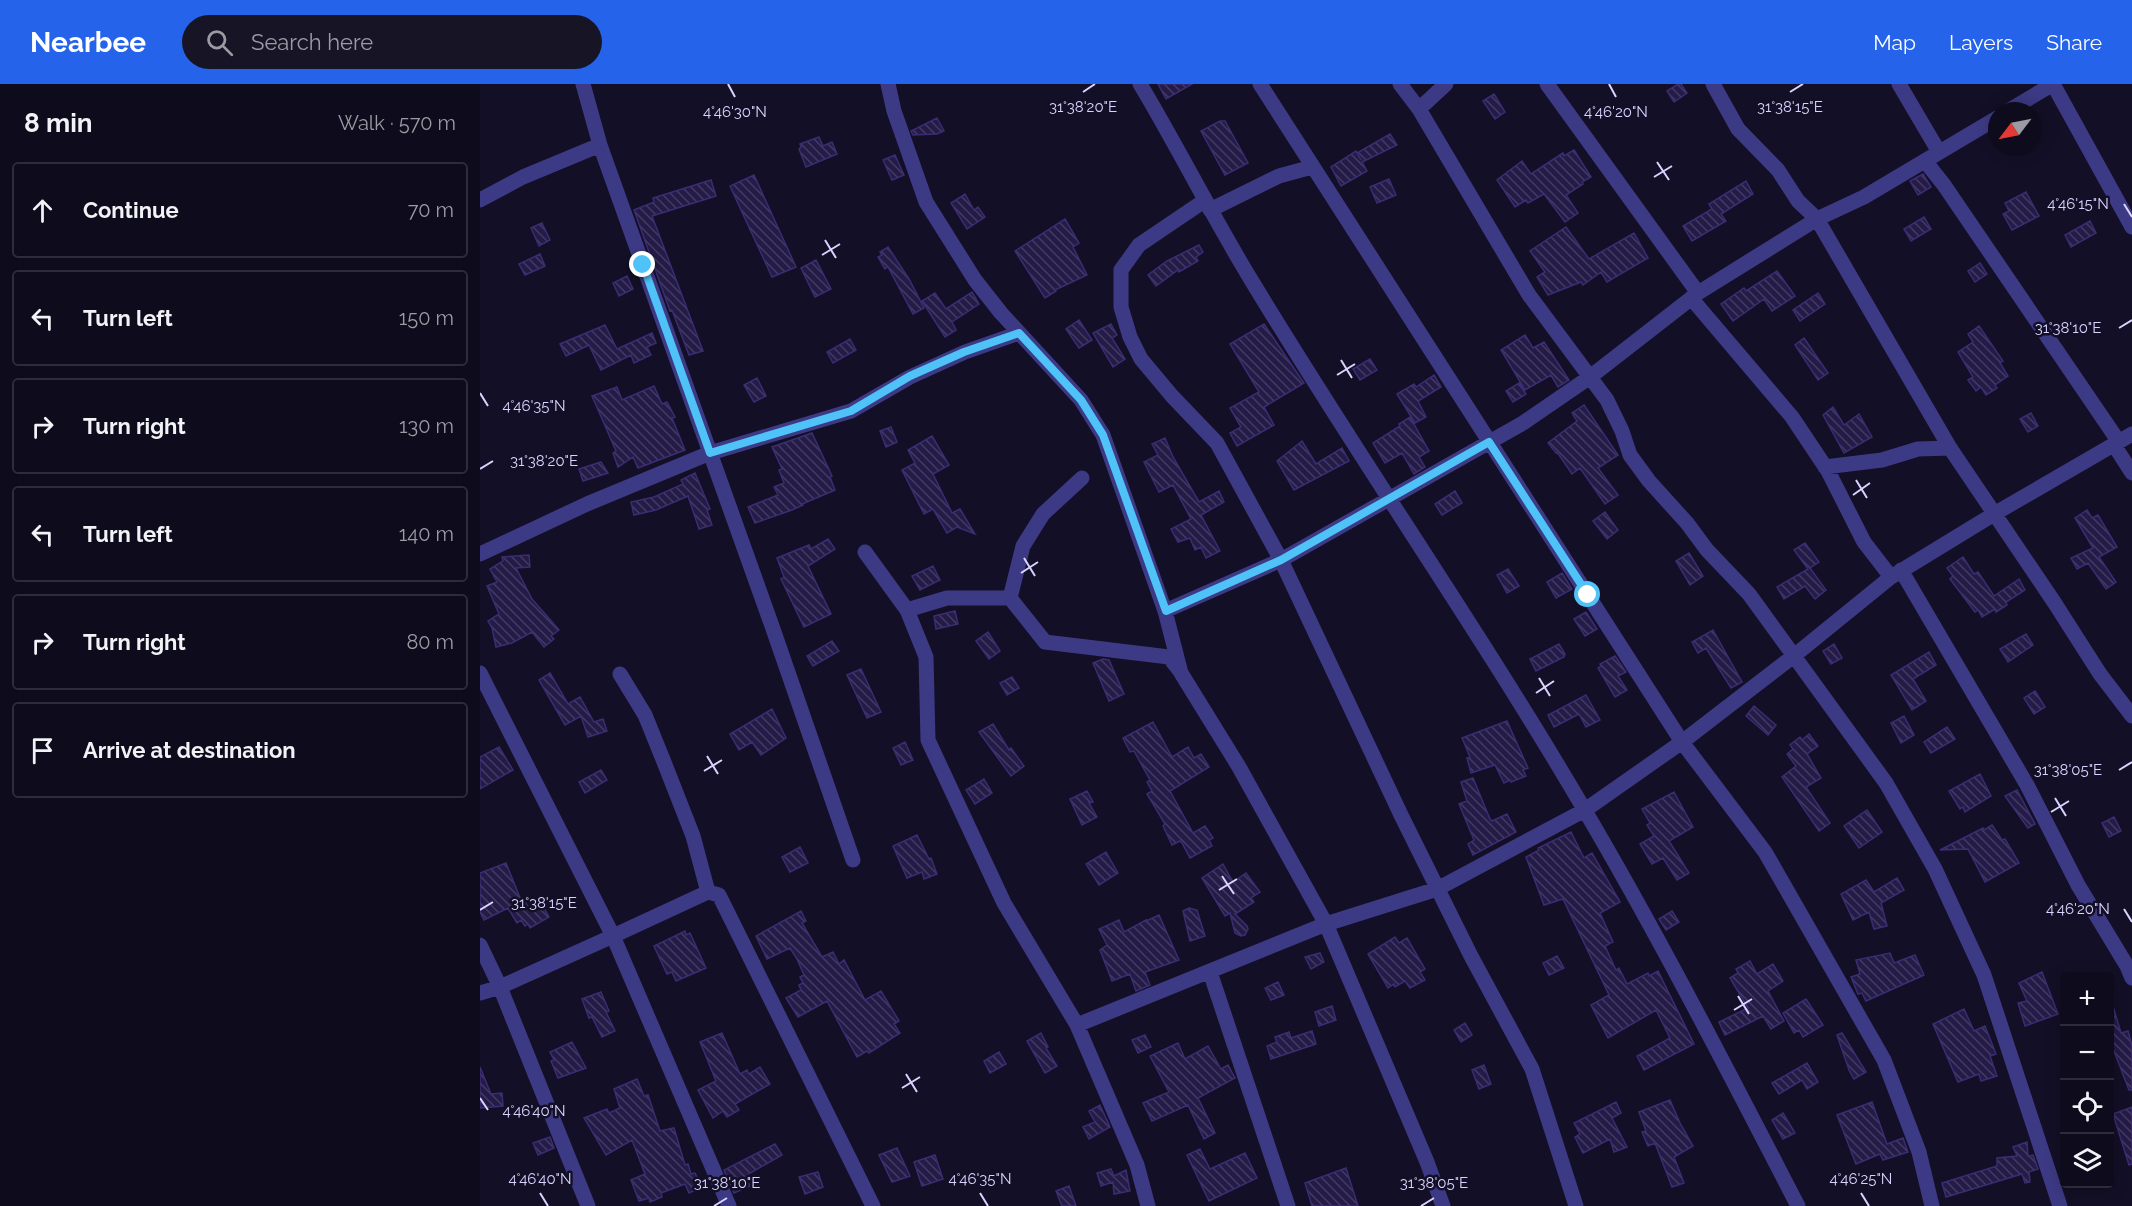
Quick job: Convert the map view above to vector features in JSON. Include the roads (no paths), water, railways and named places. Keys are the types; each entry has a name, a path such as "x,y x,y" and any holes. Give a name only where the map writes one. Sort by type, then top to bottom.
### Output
{"street":[{"path":"583,84 600,145 853,860"},
{"path":"888,84 894,111 926,202 975,280 1001,313 1081,400 1103,435 1166,611 1181,673"},
{"path":"1140,84 1167,129 1207,206 1255,286 1497,666 1585,810 1705,1027 1798,1206"},
{"path":"1260,84 1682,742 1765,852 1884,1060 1919,1152 1932,1206"},
{"path":"1400,84 1419,109 1529,295 1612,410 1630,455 1707,550 1749,594 1796,655 1886,783 1935,869 1984,975 2060,1206"},
{"path":"1419,109 1446,84"},
{"path":"1547,84 1694,296 1791,417 1825,467 1864,542 1896,573 2028,785 2078,885 2132,978"},
{"path":"1713,84 1738,129 1778,170 1798,201 1817,219 1950,448 2100,674 2132,716"},
{"path":"1899,84 1940,152"},
{"path":"2019,102 2035,89 2053,84 2132,227"},
{"path":"1166,611 1281,560 1523,423 1590,377 1694,296 1817,219 1864,197 1988,123"},
{"path":"480,200 523,177 600,145"},
{"path":"1924,161 1951,194 2122,440 2132,473"},
{"path":"1312,167 1279,176 1207,206 1138,245 1121,270 1121,307 1130,337 1141,359 1172,396 1217,442 1281,560 1437,889 1532,1069 1576,1206"},
{"path":"480,554 587,504 710,453 851,411 910,376 964,352 1019,333"},
{"path":"1077,1025 1326,924 1437,889 1585,810 1682,742 1796,655 1896,573 2122,440"},
{"path":"1825,467 1882,460 1918,449 1950,448"},
{"path":"1010,598 1023,546 1043,514 1082,478"},
{"path":"866,552 907,610 926,657 928,740 1004,903 1077,1025 1137,1165 1148,1206"},
{"path":"907,610 947,598 1010,598"},
{"path":"1010,598 1045,642 1169,657 1181,673 1239,767 1326,924 1427,1162 1443,1206"},
{"path":"480,673 613,936 729,1206"},
{"path":"620,674 645,715 664,762 693,836 708,892"},
{"path":"480,993 500,987 708,892 719,896 873,1206"},
{"path":"480,945 500,987 588,1206"},
{"path":"1210,972 1288,1206"}]}
